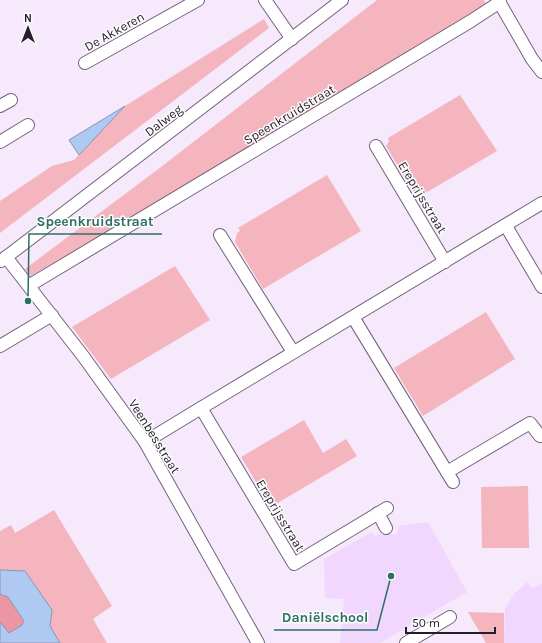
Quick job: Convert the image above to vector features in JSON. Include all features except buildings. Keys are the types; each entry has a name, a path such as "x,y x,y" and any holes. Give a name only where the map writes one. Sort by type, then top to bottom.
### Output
{"street":[{"name":"De Akkeren","path":"85,62 198,0"},
{"path":"264,0 292,39"},
{"name":"Dalweg","path":"3,260 342,0"},
{"path":"499,1 532,59 542,72"},
{"name":"Speenkruidstraat","path":"30,285 472,21 499,1"},
{"path":"0,106 11,100"},
{"path":"0,142 28,125"},
{"name":"Ereprijsstraat","path":"376,146 446,262"},
{"path":"145,442 542,203"},
{"path":"506,226 542,287"},
{"path":"220,235 293,352"},
{"name":"Veenbesstraat","path":"3,260 30,285 145,442 258,643"},
{"path":"0,346 52,315"},
{"path":"353,317 450,477 530,423 540,436"},
{"name":"Ereprijsstraat","path":"201,408 294,564 383,511 386,528"},
{"path":"406,643 450,617"}],"shaded area":[{"path":"377,0 484,0 486,4 241,153 31,276 25,269 157,170"},
{"path":"264,19 269,28 0,233 0,201 52,166 74,160 125,106"},
{"path":"460,95 497,151 417,198 386,146 389,141 388,138"},
{"path":"327,175 361,231 263,289 235,242 237,233 240,231 238,228"},
{"path":"175,266 210,320 111,379 72,327"},
{"path":"486,312 515,359 423,416 394,368"},
{"path":"304,420 323,453 346,439 357,456 271,507 241,457"},
{"path":"528,486 529,548 482,548 481,487"},
{"path":"54,510 112,606 93,619 107,643 60,643 50,626 52,610 25,571 0,570 0,531 11,525 15,533"},
{"path":"428,522 467,592 380,643 340,643 344,599 325,598 324,559 372,532 374,535 397,534 398,526"},
{"path":"527,582 532,588 542,583 542,643 504,643 505,608 514,594"},
{"path":"0,594 8,597 24,621 22,625 9,634 0,622"},
{"path":"468,612 504,613 504,643 486,643"}],"water":[{"path":"125,106 79,155 69,140"},
{"path":"0,570 25,571 52,610 50,626 60,643 0,643 0,622 9,633 22,625 24,621 8,597 0,594"}],"place":[{"name":"Speenkruidstraat","path":"28,301"},
{"name":"Daniëlschool","path":"391,576"}]}
